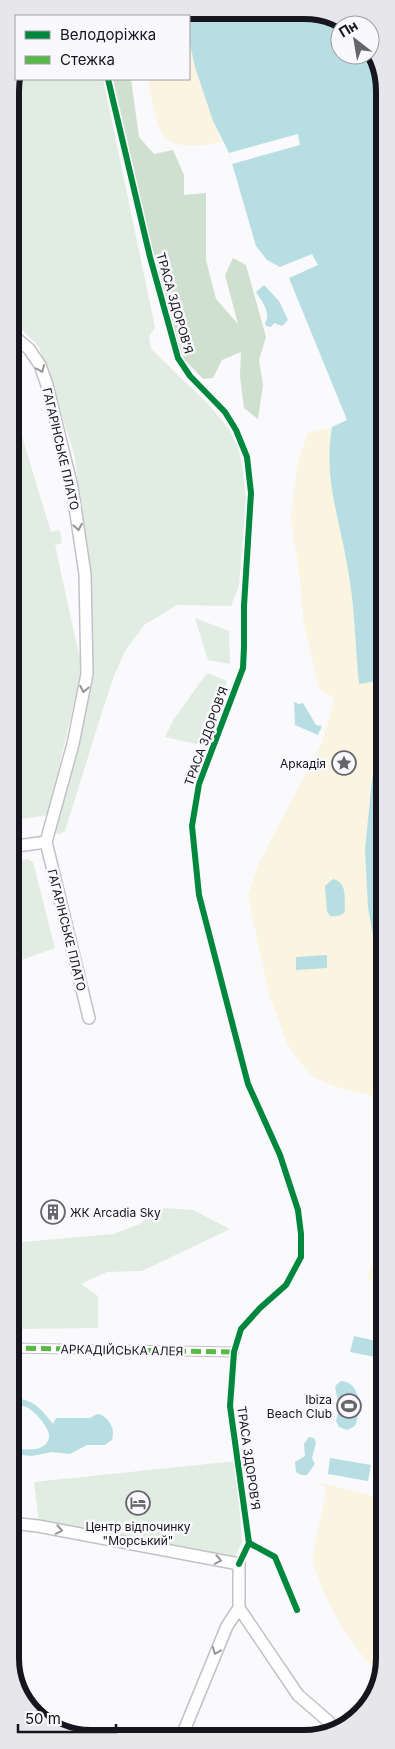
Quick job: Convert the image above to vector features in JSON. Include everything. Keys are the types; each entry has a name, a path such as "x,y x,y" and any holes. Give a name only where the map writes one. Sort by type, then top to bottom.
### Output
{"street":[{"name":"ГАГАРІНСЬКЕ ПЛАТО","path":"19,340 30,349 40,366 47,385 72,487 85,574 87,674 73,744 46,842 89,1018"},
{"path":"19,846 46,842"},
{"name":"АРКАДІЙСЬКА АЛЕЯ","path":"19,1348 234,1352"},
{"path":"19,1524 239,1564 239,1608 227,1626 184,1730"},
{"path":"239,1608 298,1696 330,1725"}],"shaded area":[{"path":"20,80 103,80 155,327 149,337 151,349 209,405 229,429 238,447 246,498 239,586 231,606 177,605 144,625 125,651 114,676 65,831 59,834 52,832 92,676 83,530 75,458 55,391 39,347 19,326"},
{"path":"19,427 51,532 60,530 62,543 55,545 79,655 84,659 48,815 19,820"},
{"path":"195,618 229,631 230,664 208,660"},
{"path":"207,673 227,681 215,715 201,745 165,737 174,719"},
{"path":"27,859 33,862 55,948 19,961 19,860"},
{"path":"158,1209 193,1210 230,1229 142,1271 107,1272 81,1284 98,1296 98,1328 19,1329 19,1242 113,1234 140,1224"},
{"name":"Центр відпочинку \"Морський\"","path":"236,1461 242,1543 232,1561 39,1524 34,1482"}],"green space":[{"path":"113,80 131,80 139,137 154,154 173,150 184,175 184,195 206,193 206,260 216,299 238,324 225,275 233,258 246,265 266,337 259,360 263,385 258,419 244,408 240,376 241,352 222,360 213,378 203,379 184,359 165,311"}],"sand":[{"path":"190,43 203,91 222,142 193,146 171,142 159,127 148,80 190,80"},
{"name":"Аркадія","path":"332,427 330,445 331,481 345,552 354,612 359,684 376,681 376,763 372,780 365,849 368,908 376,952 376,1097 337,1087 314,1078 288,1045 269,994 248,896 258,865 323,741 335,697 320,691 304,625 299,570 291,519 298,461 308,433"},
{"path":"376,1255 376,1283 368,1278"},
{"path":"317,1482 376,1497 375,1669 365,1659 344,1631 323,1591 312,1559 327,1488"}],"water":[{"path":"190,19 319,20 330,24 330,65 371,65 374,72 376,81 376,681 359,684 354,612 345,551 331,482 330,446 332,427 347,420 289,278 318,265 312,254 280,267 267,260 256,246 229,153 213,121 195,67 190,44"},
{"path":"264,285 279,301 288,320 282,326 274,323 271,327 266,326 267,311 256,292"},
{"path":"294,702 303,703 316,725 322,726 318,735 295,725"},
{"path":"376,763 376,952 368,908 365,849 372,780"},
{"path":"333,879 338,881 343,888 345,912 340,915 330,916 327,911 325,886"},
{"path":"327,955 327,968 296,970 296,957"},
{"path":"354,1336 376,1341 376,1357 350,1352"},
{"name":"Ibiza Beach Club","path":"341,1381 353,1386 359,1406 355,1426 347,1430 339,1427 336,1421 339,1408 335,1386"},
{"path":"19,1399 27,1400 36,1405 53,1424 56,1418 90,1418 97,1414 102,1415 112,1426 112,1440 105,1445 87,1445 70,1454 52,1452 32,1456 19,1455 19,1449 33,1449 43,1446 47,1443 49,1434 45,1425 33,1412 26,1407 19,1406"},
{"path":"309,1437 314,1438 316,1443 312,1458 315,1464 307,1475 301,1475 296,1472 295,1462 305,1456 304,1444"},
{"path":"330,1458 371,1465 368,1481 328,1474"}],"pier":[{"path":"298,134 300,145 232,164 229,153"}],"marked path":[{"path":"19,1348 234,1352"}],"cycle path":[{"name":"ТРАСА ЗДОРОВ’Я","path":"108,80 150,257 178,358 190,376 225,412 236,430 247,457 251,493 244,606 243,668 199,784 192,826 199,895 248,1084 280,1155 298,1210 301,1257 286,1285 260,1308 241,1329 234,1352 230,1406 249,1543 239,1564"},
{"path":"249,1543 275,1557 297,1610"}],"place":[{"name":"Аркадія","path":"344,763"},
{"name":"ЖК Arcadia Sky","path":"53,1212"},
{"name":"Ibiza Beach Club","path":"349,1406"},
{"name":"Центр відпочинку \"Морський\"","path":"138,1503"}]}
